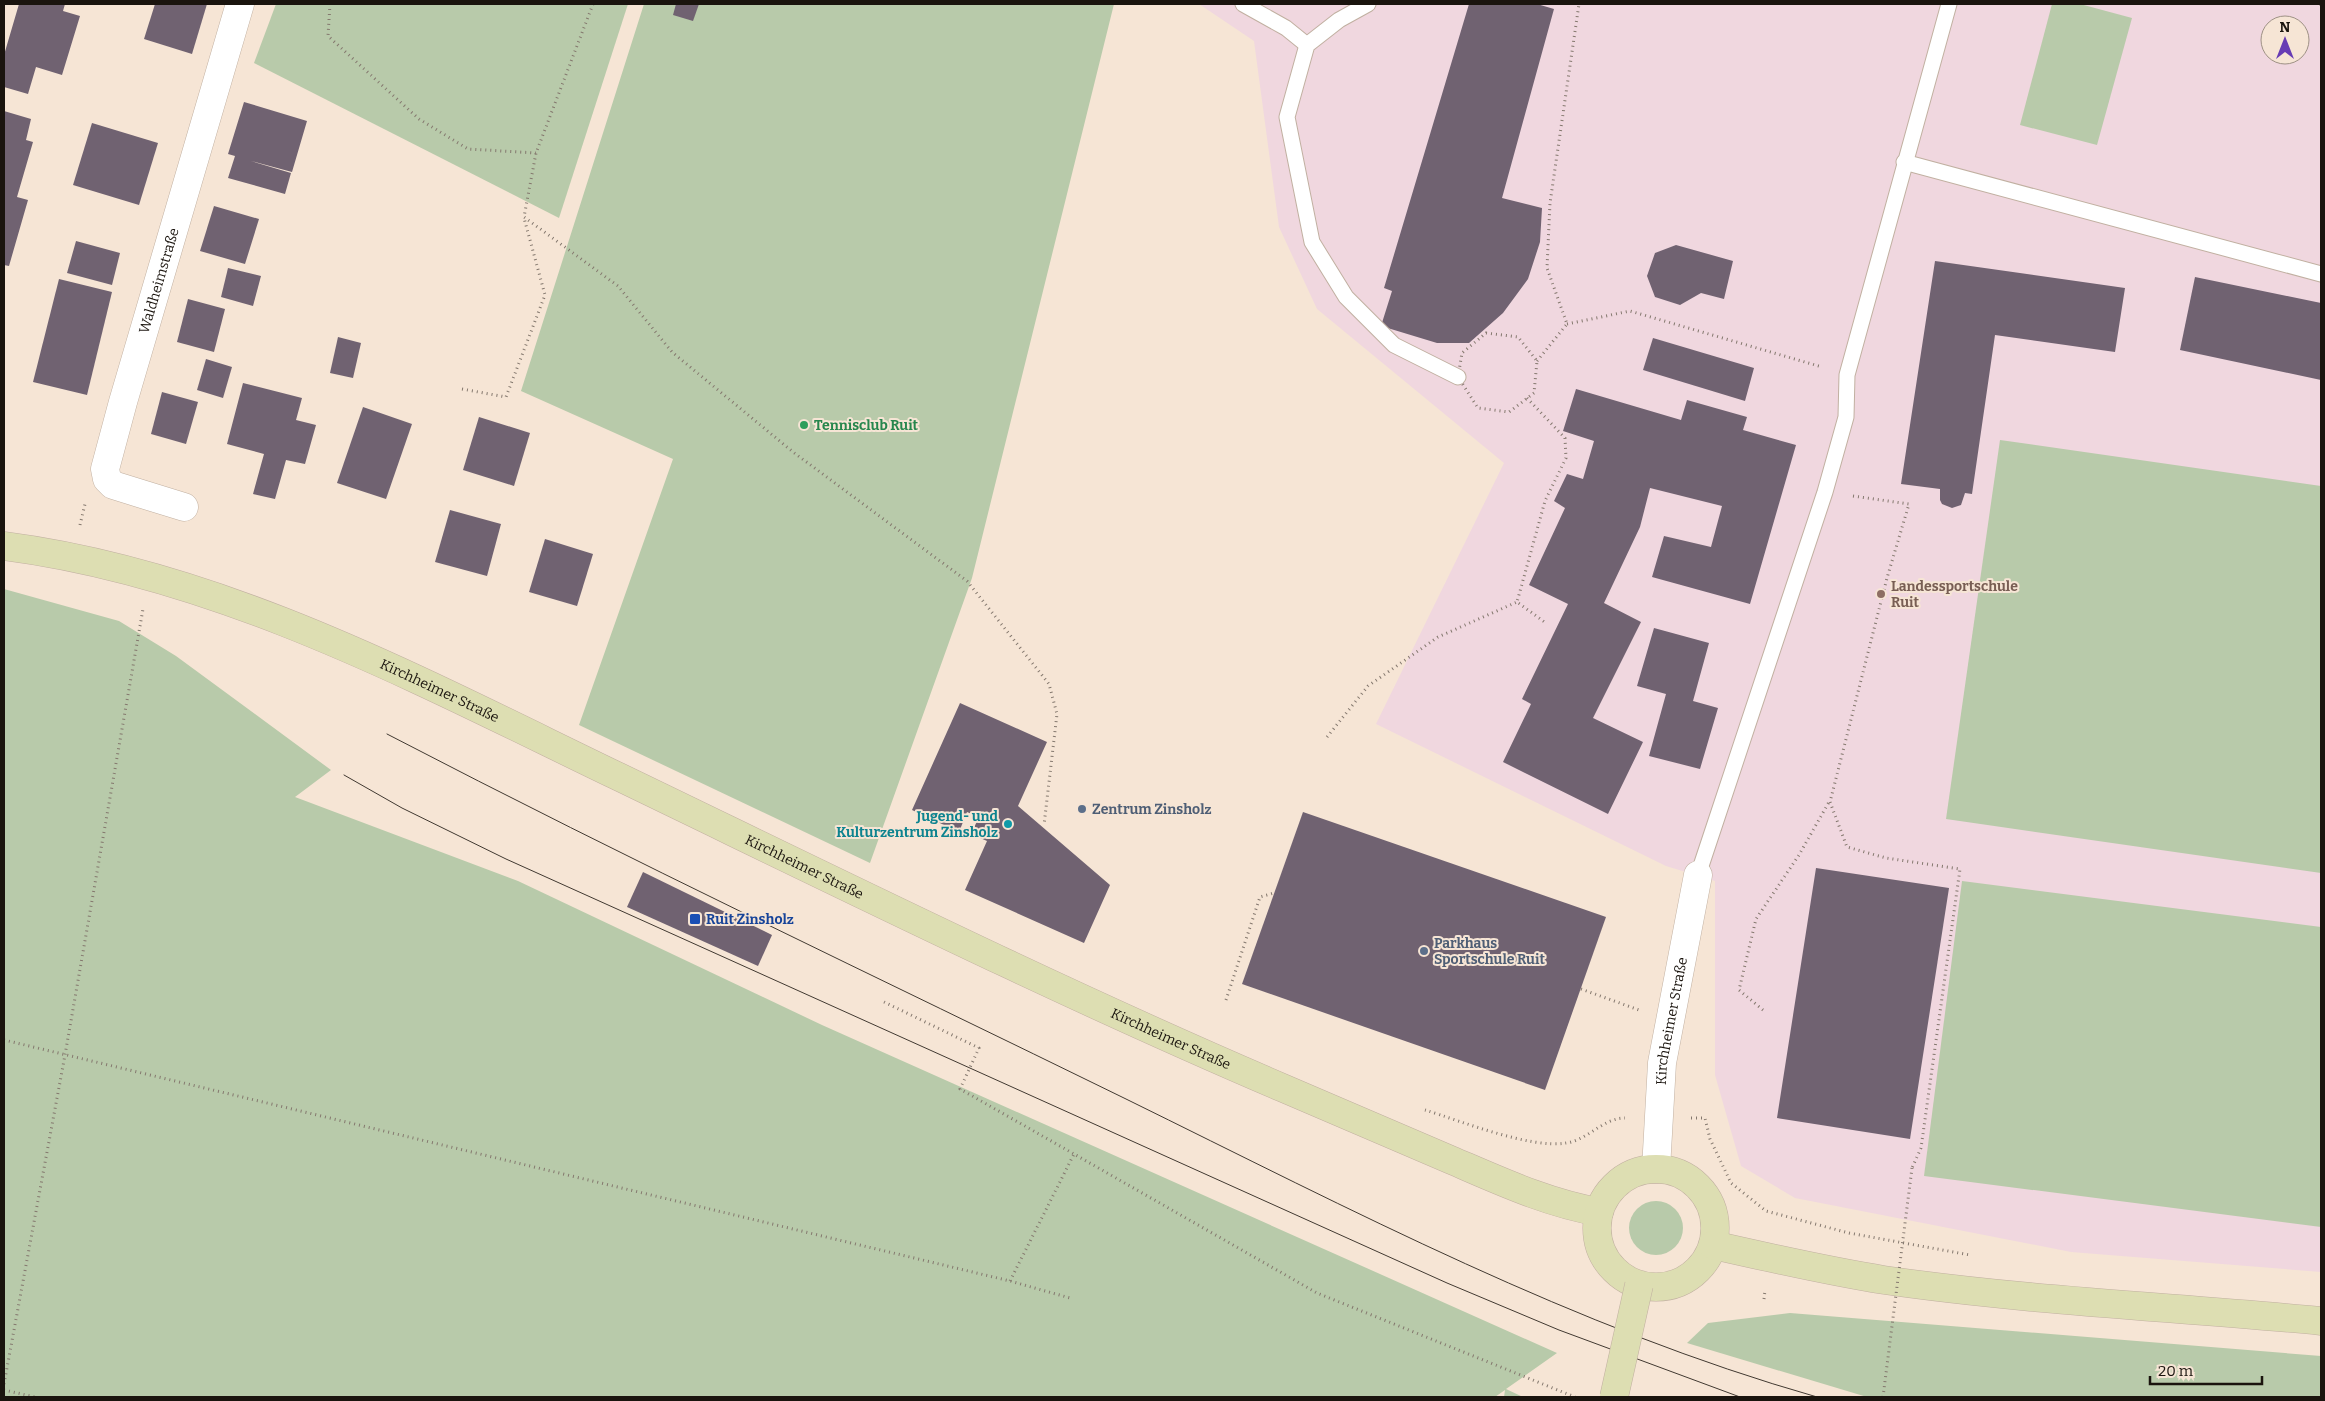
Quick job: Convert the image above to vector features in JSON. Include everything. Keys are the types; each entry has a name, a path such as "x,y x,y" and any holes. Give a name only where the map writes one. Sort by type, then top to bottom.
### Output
{"main road":[{"name":"Kirchheimer Straße","path":"4,546 36,550 117,567 274,617 374,659 930,928 1226,1064 1528,1193 1599,1212"},
{"path":"1656,1169 1688,1178 1704,1193 1715,1218 1713,1245 1704,1264 1680,1283 1660,1288 1640,1285 1620,1276 1606,1261 1597,1232 1599,1212 1603,1201 1616,1184 1634,1173 1656,1169"},
{"path":"1713,1245 1771,1259 1884,1280 2064,1300 2321,1321"},
{"path":"1614,1397 1640,1285"}],"street":[{"name":"Waldheimstraße","path":"184,507 113,485 107,479 105,470 123,402 240,4"},
{"name":"Kirchheimer Straße","path":"1656,1169 1662,1063 1698,875"}],"lane":[{"path":"1243,4 1286,28 1307,45"},
{"path":"1368,4 1339,20 1307,45 1286,117 1312,242 1346,298 1394,345 1458,377"},
{"path":"1698,875 1825,492 1846,417 1847,375 1904,162 1949,4"},
{"path":"1904,162 2321,274"}],"path":[{"path":"330,4 328,36 419,119 468,148 536,153"},
{"path":"462,389 506,397 545,295 524,217 536,153 593,4"},
{"path":"1567,324 1547,268 1550,203 1579,4"},
{"path":"524,217 618,286 672,352 792,452 966,581 1049,684 1057,714 1044,825"},
{"path":"1537,361 1518,337 1486,333 1462,353 1458,377 1478,408 1509,412 1534,393 1537,361 1567,324 1630,311 1847,375"},
{"path":"1517,602 1546,501 1566,458 1565,438 1527,398"},
{"path":"1763,1010 1739,990 1756,920 1799,855 1830,802 1887,578 1909,504 1825,492"},
{"path":"1517,602 1546,623"},
{"path":"1326,738 1368,686 1438,637 1517,602"},
{"path":"4,1384 65,1055 143,608"},
{"path":"1830,802 1847,847 1886,858 1960,869 1922,1148 1912,1168 1883,1397"},
{"path":"1226,1000 1260,897 1274,893"},
{"path":"1581,989 1670,1021"},
{"path":"884,1002 979,1048 960,1089 1317,1293 1575,1397"},
{"path":"4,1040 1010,1281 1070,1298"},
{"path":"1422,1109 1525,1140 1555,1144 1568,1143 1615,1118 1705,1118 1712,1146 1731,1183 1766,1210 1849,1233 1980,1256"},
{"path":"1010,1281 1074,1154"},
{"path":"4,1390 35,1397"}],"shaded area":[{"name":"Landessportschule Ruit","path":"1199,4 2321,4 2321,1272 2071,1252 1795,1198 1741,1166 1715,1075 1715,881 1666,866 1376,724 1504,463 1317,309 1279,227 1254,41"}],"green space":[{"path":"276,4 628,4 559,218 254,63"},
{"name":"Tennisclub Ruit","path":"644,4 1114,4 972,578 870,863 579,725 673,459 521,391"},
{"path":"2052,4 2080,4 2132,18 2097,145 2020,125"},
{"path":"2000,440 2321,486 2321,873 1946,819"},
{"path":"4,589 119,621 176,656 331,770 295,797 518,881 822,1025 1557,1353 1506,1389 1523,1397 1504,1397 1505,1390 1495,1397 4,1397"},
{"path":"1962,881 2321,927 2321,1227 1924,1176"},
{"path":"1656,1201 1666,1203 1675,1209 1681,1218 1683,1228 1681,1238 1675,1247 1666,1253 1656,1255 1646,1253 1637,1247 1631,1238 1629,1228 1631,1218 1637,1209 1646,1203"},
{"path":"1790,1313 2321,1356 2321,1397 1867,1397 1687,1343 1708,1323"}],"building":[{"path":"19,4 65,4 63,11 80,16 62,75 36,67 28,94 4,87 4,55"},
{"path":"155,4 207,4 192,54 144,39"},
{"path":"676,4 699,4 693,21 673,15"},
{"path":"1469,4 1537,4 1554,9 1502,198 1542,208 1540,242 1528,279 1503,313 1469,343 1437,343 1381,326 1392,291 1384,288"},
{"path":"244,102 307,121 292,172 251,161 291,173 285,194 228,178 235,156 228,154"},
{"path":"4,111 31,119 26,140 33,142 17,197 28,200 9,266 4,265"},
{"path":"92,123 158,143 139,205 73,185"},
{"path":"214,206 259,219 245,264 200,251"},
{"path":"76,241 120,253 112,285 67,273"},
{"path":"1676,245 1733,261 1724,299 1701,293 1680,305 1655,297 1647,276 1655,253"},
{"path":"1935,261 2125,288 2115,352 1995,335 1972,494 1965,493 1961,505 1952,508 1942,504 1940,489 1901,484"},
{"path":"228,268 261,276 253,306 221,297"},
{"path":"2195,277 2321,303 2321,380 2180,350"},
{"path":"59,279 112,292 87,395 33,382"},
{"path":"188,299 225,309 214,352 177,342"},
{"path":"338,337 361,343 353,378 330,373"},
{"path":"1653,338 1754,368 1745,401 1643,370"},
{"path":"206,359 232,367 223,398 197,390"},
{"path":"243,383 302,398 296,420 316,425 305,464 286,460 275,499 253,494 264,454 227,444"},
{"path":"1576,389 1681,420 1687,400 1747,417 1743,430 1796,445 1750,604 1652,577 1664,536 1711,547 1722,506 1650,488 1640,527 1604,603 1641,622 1593,718 1643,742 1608,814 1503,762 1531,704 1522,699 1568,604 1529,585 1565,508 1554,501 1567,474 1583,479 1594,441 1563,431"},
{"path":"162,392 198,402 186,444 151,434"},
{"path":"363,407 412,424 386,499 337,483"},
{"path":"479,417 530,433 514,486 463,470"},
{"path":"450,510 501,524 487,576 435,562"},
{"path":"545,539 593,554 577,606 529,592"},
{"path":"1654,628 1709,643 1693,701 1718,708 1700,769 1649,756 1666,694 1637,686"},
{"name":"Jugend- und Kulturzentrum Zinsholz","path":"960,703 1047,742 1018,806 1110,885 1084,943 965,890 987,841 971,834 979,817 967,812 959,832 912,810"},
{"name":"Parkhaus Sportschule Ruit","path":"1303,812 1606,917 1545,1090 1242,984"},
{"path":"1816,868 1949,888 1910,1139 1777,1118"},
{"path":"643,872 772,935 758,966 627,907"}],"tram line":[{"path":"387,734 663,873 1295,1183 1465,1264 1639,1337 1727,1369 1817,1397"},
{"path":"344,775 402,808 506,859 1447,1283 1559,1330 1740,1397"}],"place":[{"name":"Tennisclub Ruit","path":"804,425"},
{"name":"Landessportschule Ruit","path":"1881,594"},
{"name":"Zentrum Zinsholz","path":"1082,809"},
{"name":"Jugend- und Kulturzentrum Zinsholz","path":"1008,824"},
{"name":"Ruit Zinsholz","path":"695,919"},
{"name":"Parkhaus Sportschule Ruit","path":"1424,951"}]}
